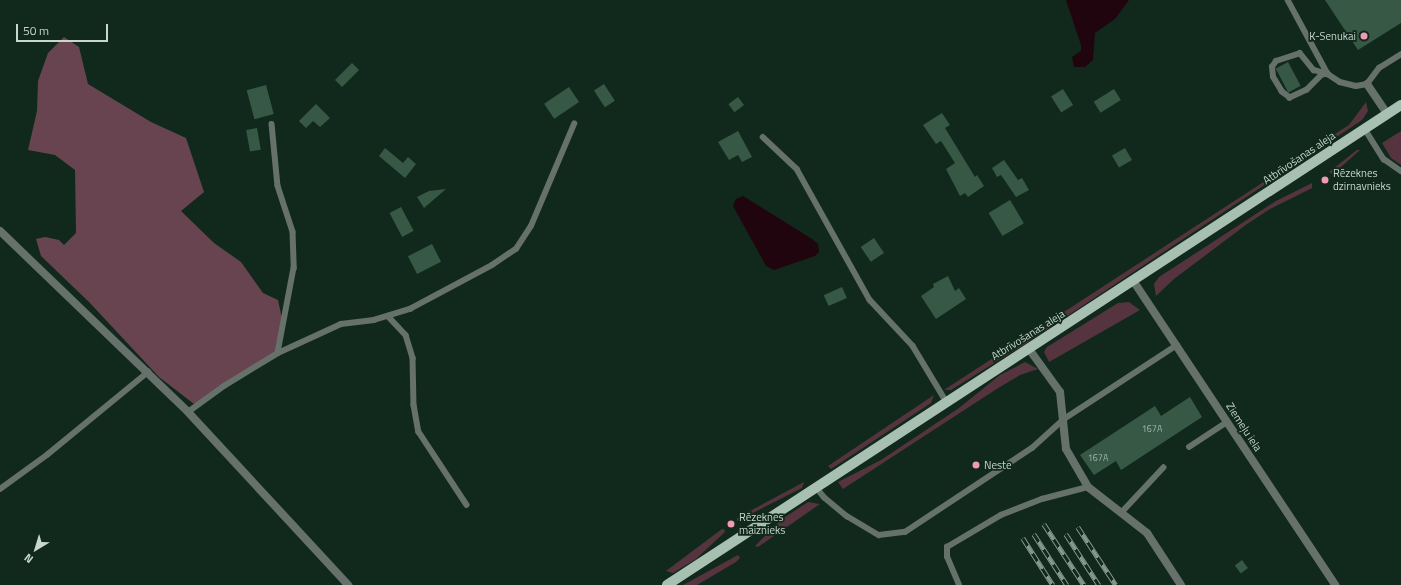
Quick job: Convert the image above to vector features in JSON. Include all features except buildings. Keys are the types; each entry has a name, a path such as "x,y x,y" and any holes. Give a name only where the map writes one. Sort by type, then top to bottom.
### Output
{"main road":[{"name":"Atbrīvošanas aleja","path":"667,585 946,401 1134,282 1401,105"}],"street":[{"path":"1367,84 1387,114"},
{"path":"0,231 188,412 348,585"},
{"name":"Ziemeļu iela","path":"1134,282 1335,585"},
{"path":"1029,349 1060,392 1066,449 1088,487 1147,533 1181,585"}],"lane":[{"path":"1288,0 1328,74"},
{"path":"1328,74 1322,75 1307,90 1290,98 1282,92 1276,82 1272,67 1276,60 1300,54 1314,70 1328,74 1340,82 1356,86 1367,84 1379,68 1401,54"},
{"path":"272,124 278,186 293,232 294,268 278,353"},
{"path":"188,412 224,386 278,353 341,324 388,316 410,309 460,283 516,249 531,226 574,124"},
{"path":"1365,129 1384,159 1401,171"},
{"path":"764,137 797,169 870,300 913,346 946,401"},
{"path":"388,316 406,335 413,358 414,405 419,432 467,505"},
{"path":"816,487 847,516 879,535 904,532 1032,448 1064,419 1177,345"},
{"path":"0,489 47,455 148,372"},
{"path":"1188,447 1227,422"},
{"path":"1121,513 1163,468"},
{"path":"959,585 947,557 947,547 1001,515 1042,499 1088,487"}],"shaded area":[{"path":"1066,0 1129,0 1115,19 1095,33 1093,60 1085,67 1074,67 1072,57 1081,51 1081,45"},
{"path":"64,37 79,47 88,84 151,122 186,138 204,192 181,211 214,243 241,262 263,293 278,300 282,319 275,355 194,404 159,377 89,302 41,256 36,239 45,237 59,240 64,245 76,233 75,170 55,155 28,150 37,111 38,81 48,53"},
{"path":"1366,102 1368,111 1362,120 1292,167 1286,165 1349,125"},
{"path":"1401,131 1401,165 1391,158 1382,143"},
{"path":"1357,150 1360,150 1333,174 1329,172"},
{"path":"1279,172 1278,176 1025,344 951,390 944,390"},
{"path":"1312,183 1312,188 1270,209 1247,224 1174,279 1156,296 1154,284 1159,277 1276,201"},
{"path":"743,196 812,239 818,244 819,252 815,256 774,270 766,266 733,206 736,199"},
{"path":"1129,302 1140,310 1049,362 1044,352 1047,347 1118,303"},
{"path":"1025,362 1038,369 1020,375 995,390 843,489 838,482 881,460 959,408 1000,375"},
{"path":"934,395 931,403 831,469 828,466"},
{"path":"804,482 802,488 737,521 737,518"},
{"path":"808,502 820,504 758,547 755,546 782,519"},
{"path":"724,529 725,532 696,559 673,573 666,571"},
{"path":"738,555 740,558 736,562 697,585 683,585"}],"railway":[{"path":"1044,524 1084,585"},
{"path":"1078,527 1116,585"},
{"path":"1034,534 1067,585"},
{"path":"1066,534 1099,585"},
{"path":"1023,538 1053,585"}],"place":[{"name":"K-Senukai","path":"1364,36"},
{"name":"Rēzeknes dzirnavnieks","path":"1325,180"},
{"name":"Neste","path":"976,465"},
{"name":"Rēzeknes maiznieks","path":"731,524"}]}
